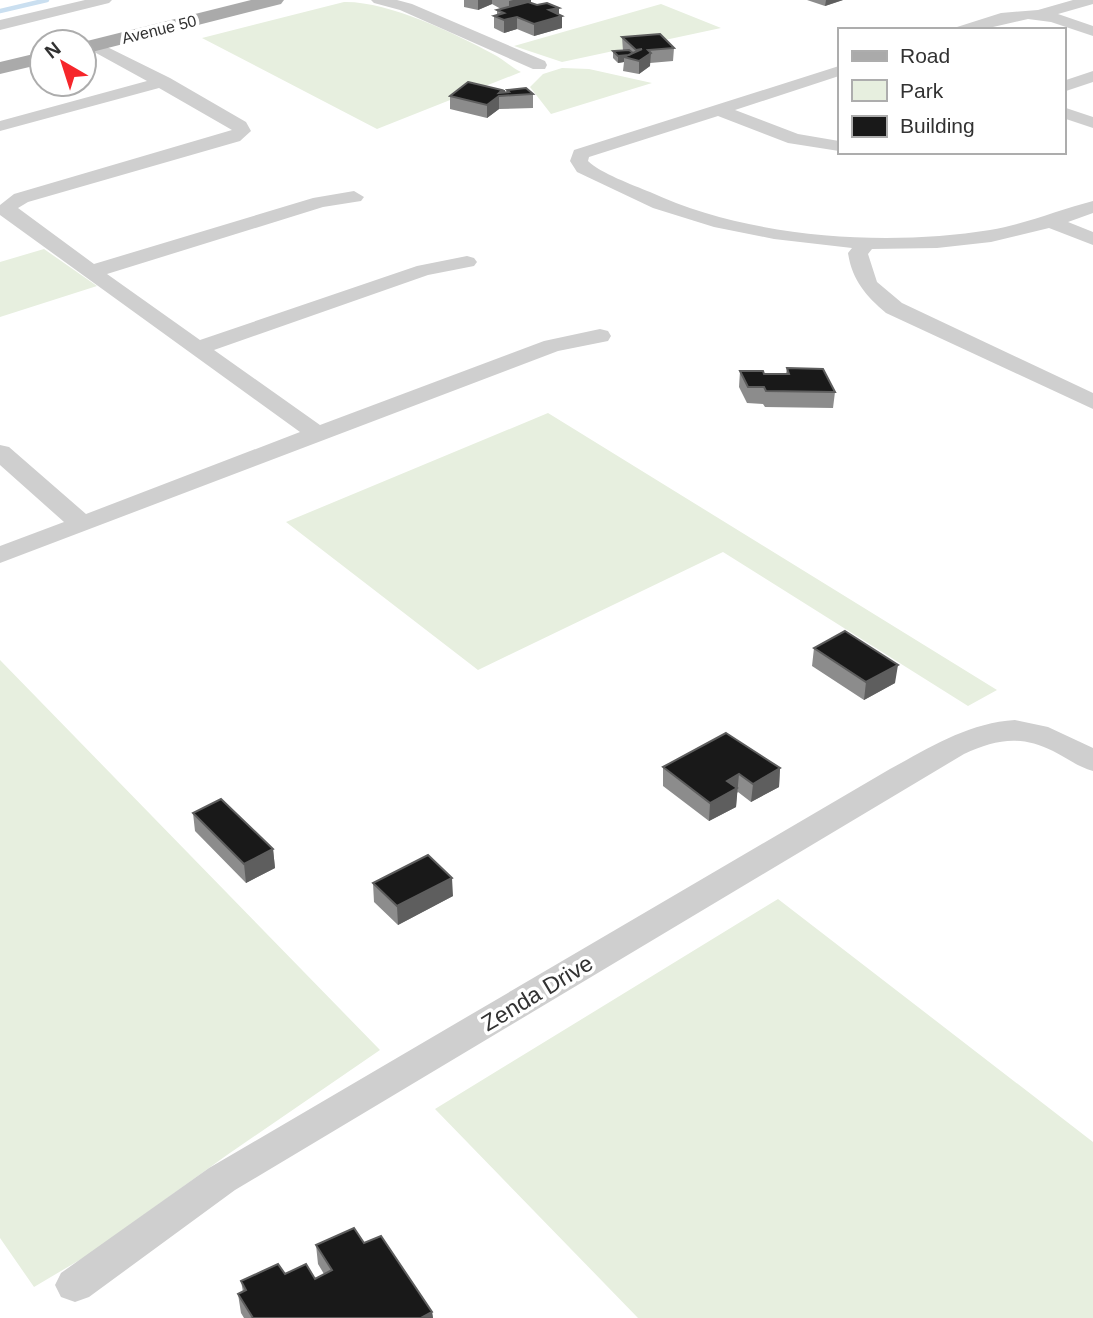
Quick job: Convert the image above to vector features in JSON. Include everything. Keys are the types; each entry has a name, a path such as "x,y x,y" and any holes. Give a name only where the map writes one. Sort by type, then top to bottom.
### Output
{"main road":[{"name":"Avenue 50","path":"98,44 274,0"},
{"path":"0,68 28,61"}],"street":[{"path":"0,25 104,0"},
{"path":"379,0 404,4 539,65"},
{"path":"1043,14 1089,0"},
{"path":"969,28 1022,13 1043,14 1093,31"},
{"path":"98,47 240,126 242,131 234,137 21,198 10,205 7,211 317,434"},
{"path":"838,71 580,154 579,161 584,168 668,207 720,223 792,237 867,242 996,236 1053,223 1093,207"},
{"path":"1065,86 1093,76"},
{"path":"0,125 164,82"},
{"path":"719,110 794,139 838,146"},
{"path":"1065,114 1093,123"},
{"path":"91,272 320,202 354,197"},
{"path":"1053,223 1093,239"},
{"path":"867,242 858,253 860,273 871,289 894,308 1093,402"},
{"path":"197,348 424,270 467,262"},
{"path":"0,555 552,346 600,336"},
{"path":"0,452 82,524"},
{"name":"Zenda Drive","path":"75,1285 222,1179 901,776 987,731 1013,729 1044,734 1093,761"}],"green space":[{"path":"344,2 400,12 477,46 521,72 377,129 202,38"},
{"path":"661,4 721,28 562,62 514,46"},
{"path":"562,68 589,69 652,83 551,114 530,87 543,74"},
{"path":"44,249 97,286 0,317 0,262"},
{"path":"548,413 997,690 968,706 723,552 478,670 286,522"},
{"path":"0,660 380,1050 88,1255 34,1287 0,1238"},
{"path":"778,899 1093,1142 1093,1318 638,1318 435,1109"}],"building":[{"path":"528,2 537,5 547,3 559,8 549,10 562,16 534,24 517,17 504,20 494,16 504,13 497,10"},
{"path":"660,34 674,48 648,50 651,53 639,61 624,57 642,49 636,50 622,37"},
{"path":"629,50 633,53 618,56 613,51"},
{"path":"468,82 502,90 499,93 526,88 533,94 499,96 487,105 450,96"},
{"path":"787,368 823,369 835,392 766,391 764,387 748,387 740,371 789,374"},
{"path":"845,631 898,665 866,682 814,648"},
{"path":"726,733 780,768 753,784 739,774 727,781 737,788 710,803 663,767"},
{"path":"221,799 273,849 244,864 193,813"},
{"path":"428,855 452,878 397,906 373,883"},
{"path":"354,1228 364,1243 381,1236 432,1312 421,1318 253,1318 238,1294 246,1290 241,1281 278,1264 285,1274 306,1264 315,1279 332,1270 316,1245"}],"waterway":[{"path":"0,11 47,0"}]}
